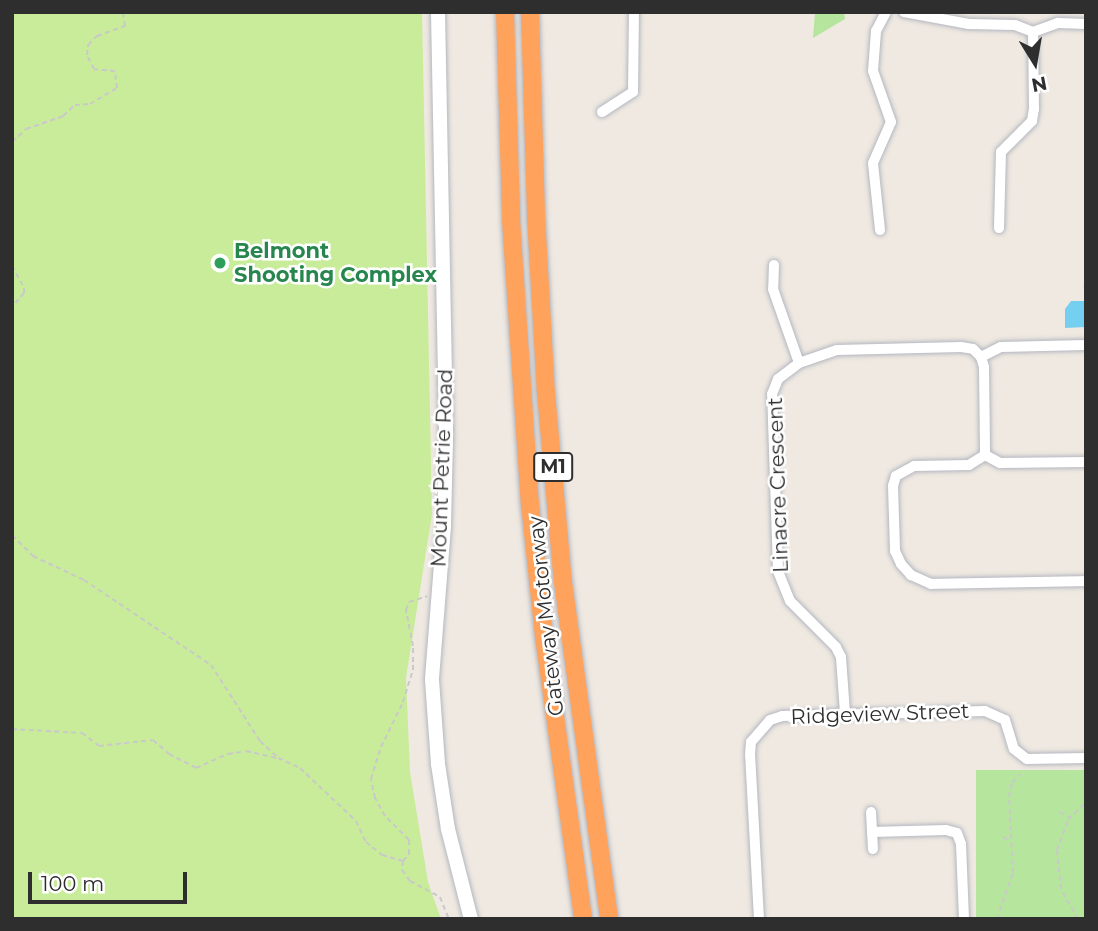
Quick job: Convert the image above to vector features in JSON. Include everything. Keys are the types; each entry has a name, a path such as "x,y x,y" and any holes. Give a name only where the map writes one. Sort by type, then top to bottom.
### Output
{"highway":[{"name":"Gateway Motorway","path":"505,12 510,207 527,466 544,637 583,919"},
{"name":"Gateway Motorway","path":"530,12 536,216 546,393 565,595 609,919"}],"street":[{"name":"Mount Petrie Road","path":"438,12 446,437 444,526 432,680 438,764 448,829 471,919"},
{"path":"601,112 633,92 634,12"},
{"path":"880,230 873,163 891,122 873,71 876,31 886,12"},
{"path":"904,12 969,24 1015,24 1033,32 1058,23 1086,24"},
{"path":"999,228 1001,152 1032,121 1033,32"},
{"path":"774,265 773,289 799,363"},
{"path":"985,455 984,367 981,357 1001,347 1086,345"},
{"name":"Linacre Crescent","path":"845,713 841,657 836,647 790,601 783,590 778,571 772,394 778,379 799,363 838,350 961,347 973,349 981,357"},
{"path":"985,455 1000,463 1086,462"},
{"path":"985,455 968,465 914,466 896,476 893,486 895,551 901,565 911,575 931,584 1086,581"},
{"name":"Ridgeview Street","path":"759,919 751,742 770,720 782,716 845,713 993,712 1005,720 1014,748 1027,759 1086,758"},
{"path":"871,811 873,849"},
{"path":"872,832 946,830 957,834 961,844 964,919"}],"path":[{"path":"12,142 26,129 63,116 75,105 90,104 117,88 114,71 94,69 86,55 88,45 97,36 125,26 124,12"},
{"path":"12,266 24,293 12,306"},
{"path":"12,535 33,556 84,580 211,665 260,741 278,758"},
{"path":"437,595 418,597 410,602 406,610 413,646 411,682 381,747 372,779 375,798 385,816 408,840 409,855 403,861 402,870 410,881 440,897 449,919"},
{"path":"12,729 82,733 99,746 153,740 169,754 196,768 228,754 246,751 278,758 300,768 356,821 366,842 382,855 403,861"},
{"path":"997,919 1013,873 1009,790 1020,774"},
{"path":"1077,919 1061,889 1057,863 1060,836 1069,817 1086,802"},
{"path":"1060,812 1069,817"},
{"path":"1003,837 1011,842"}],"green space":[{"name":"Belmont Shooting Complex","path":"12,12 422,12 432,514 406,678 410,772 428,882 441,919 12,919"},
{"path":"815,12 844,12 845,19 813,38"},
{"path":"976,770 1086,770 1086,919 976,919"}],"water":[{"path":"1071,301 1086,301 1086,327 1065,328 1065,309"}],"place":[{"name":"Belmont Shooting Complex","path":"220,263"}]}
